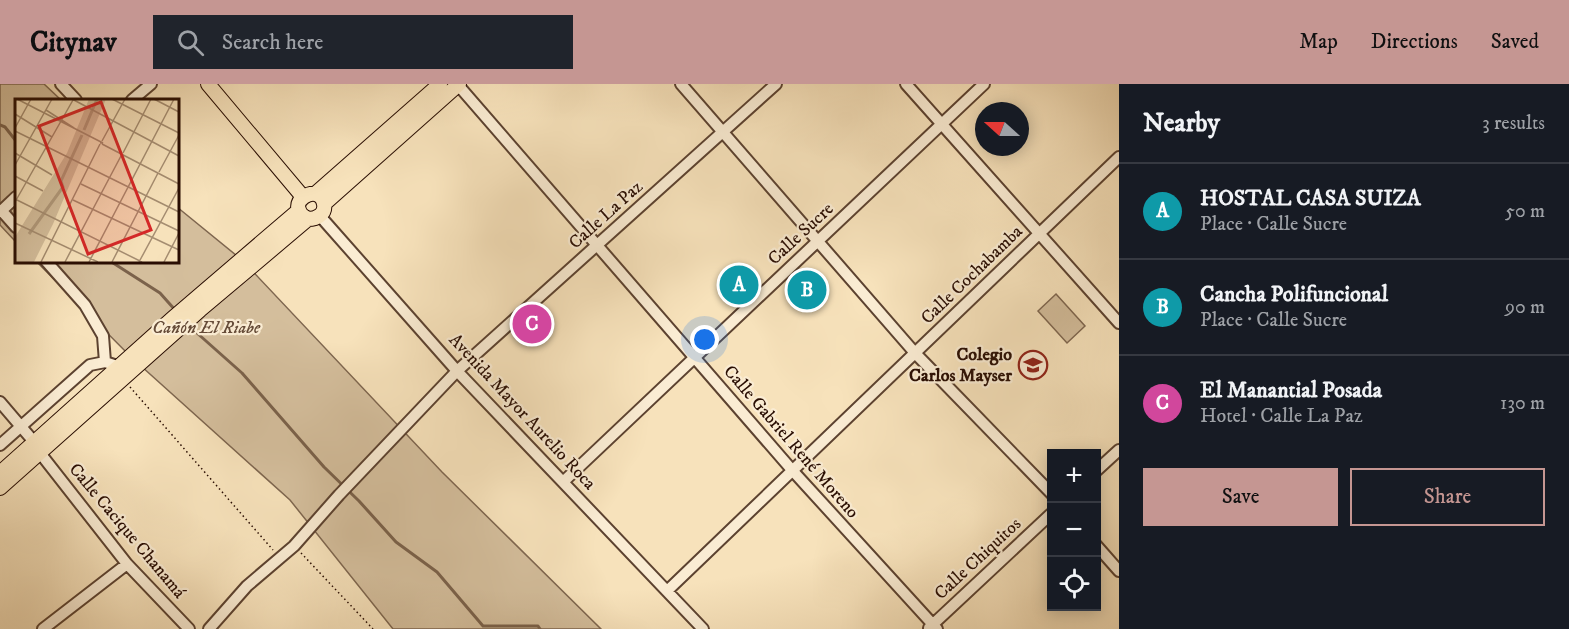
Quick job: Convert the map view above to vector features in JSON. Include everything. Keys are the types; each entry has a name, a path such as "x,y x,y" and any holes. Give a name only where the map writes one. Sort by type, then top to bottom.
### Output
{"main road":[{"name":"Avenida Mayor Aurelio Roca","path":"208,84 312,207"},
{"path":"312,207 440,84"},
{"path":"0,488 38,448 176,323 459,84"},
{"path":"0,473 38,448"}],"street":[{"path":"61,84 75,99"},
{"path":"133,99 152,84"},
{"name":"Calle Gabriel René Moreno","path":"459,84 792,470 932,628"},
{"path":"681,84 915,352 1047,489"},
{"name":"Calle La Paz","path":"209,629 247,586 294,546 339,495 457,371 776,84"},
{"path":"906,84 1119,323"},
{"name":"Calle Sucre","path":"563,482 984,84"},
{"name":"Calle Cochabamba","path":"667,591 1119,157"},
{"path":"15,198 1,211 15,226"},
{"name":"Avenida Mayor Aurelio Roca","path":"312,207 457,371 703,629"},
{"path":"47,262 85,305 103,336 105,362"},
{"path":"0,445 90,365 105,362 122,373"},
{"name":"Calle Cacique Chanamá","path":"0,402 127,564 189,629"},
{"path":"1101,466 1119,450"},
{"name":"Calle Chiquitos","path":"932,628 1047,518"},
{"path":"1101,551 1119,571"},
{"path":"43,629 127,564"}],"path":[{"path":"122,373 281,559"},
{"path":"294,546 373,629"}],"green space":[{"path":"0,84 44,84 60,99 15,99 15,241 0,225"},
{"name":"Cañón El Riabe","path":"178,208 242,260 442,472 601,629 393,629 290,500 131,357 37,262 178,262"},
{"path":"1056,294 1085,326 1067,343 1038,311"}],"waterway":[{"path":"0,125 5,127 15,140"},
{"path":"112,262 160,293 176,311"},
{"path":"188,325 242,373 324,467 396,542 437,572 483,626 538,626 540,629"}],"place":[{"name":"HOSTAL CASA SUIZA","path":"739,285"},
{"name":"Cancha Polifuncional","path":"807,290"},
{"name":"El Manantial Posada","path":"532,324"},
{"name":"Colegio Carlos Mayser","path":"1033,365"}]}
